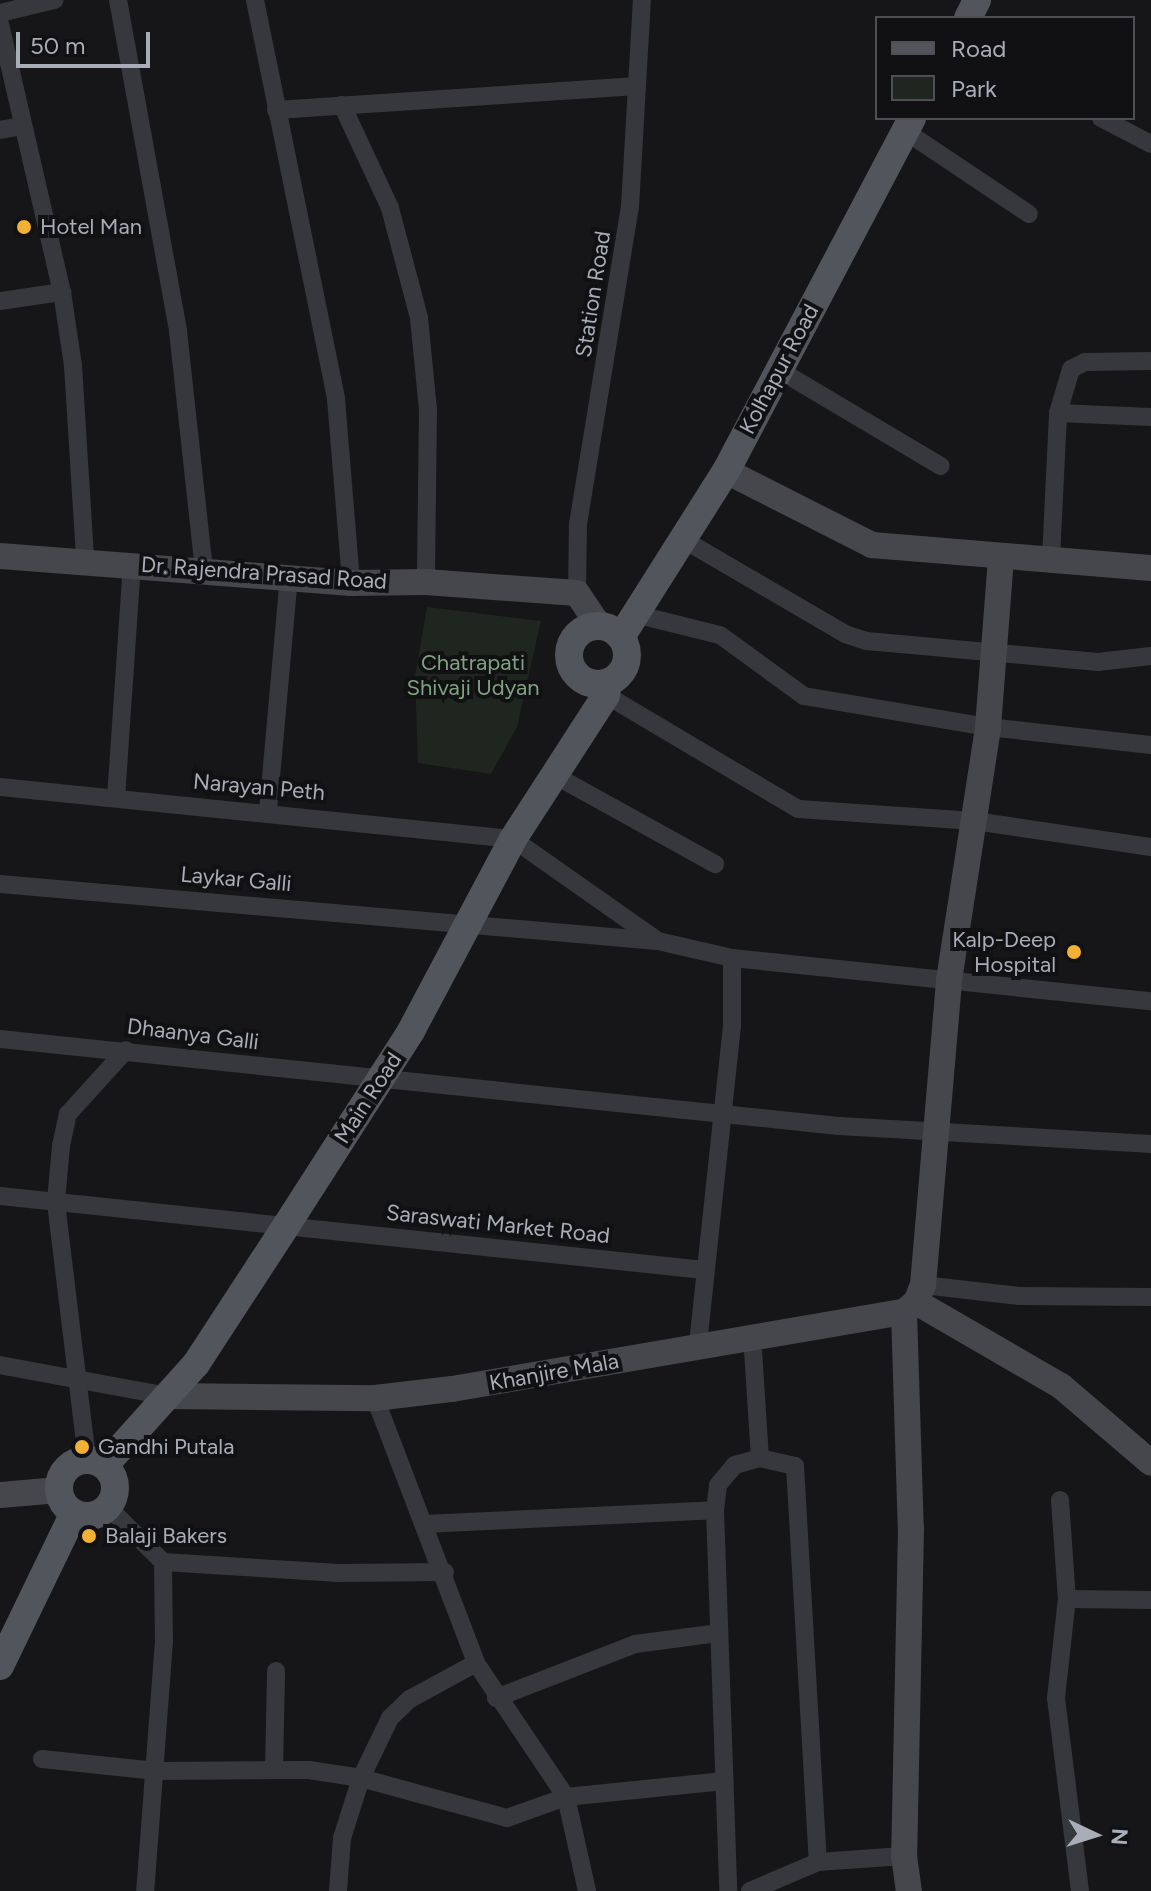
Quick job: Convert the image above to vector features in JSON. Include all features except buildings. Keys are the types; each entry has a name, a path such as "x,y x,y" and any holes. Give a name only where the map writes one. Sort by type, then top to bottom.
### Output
{"main road":[{"name":"Kolhapur Road","path":"620,626 686,541 726,471 908,124"},
{"path":"620,626 627,653 625,668 604,695 583,680 569,659 577,635 620,626"},
{"name":"Main Road","path":"96,1462 168,1396 196,1364 380,1080 513,839 556,776 604,695"},
{"path":"0,1666 66,1502 63,1472 96,1462 115,1480 108,1507 92,1516 66,1502"}],"street":[{"path":"0,13 54,0"},
{"path":"118,0 178,331 204,570"},
{"path":"255,0 336,399 351,583"},
{"name":"Station Road","path":"577,593 578,524 630,207 642,0"},
{"path":"2,35 62,292 73,366 85,559"},
{"path":"276,110 637,86"},
{"path":"342,105 390,208 419,318 428,409 426,582"},
{"path":"1105,120 1151,144"},
{"path":"908,124 1029,214"},
{"path":"0,130 22,126"},
{"path":"0,301 62,292"},
{"path":"1051,558 1058,413 1071,369 1085,362 1151,361"},
{"path":"779,370 941,466"},
{"path":"1058,413 1151,417"},
{"path":"726,471 872,545 1151,568"},
{"path":"686,541 845,634 867,641 1098,662 1151,656"},
{"name":"Dr. Rajendra Prasad Road","path":"0,556 85,559 351,583 426,582 577,593"},
{"path":"909,1891 904,1856 914,1300 949,980 988,727 1001,557"},
{"path":"116,798 132,564"},
{"path":"268,811 289,577"},
{"path":"577,593 620,626 720,635 804,696 988,727 1151,745"},
{"path":"604,695 798,809 975,821 1151,847"},
{"path":"556,776 715,864"},
{"name":"Narayan Peth","path":"0,787 268,811 513,839"},
{"path":"513,839 658,941 732,958 1151,1001"},
{"name":"Laykar Galli","path":"0,884 658,941"},
{"path":"698,1344 732,1026 732,958"},
{"name":"Dhaanya Galli","path":"0,1039 933,1135 1151,1144"},
{"path":"96,1462 75,1379 56,1201 68,1114 126,1050"},
{"name":"Saraswati Market Road","path":"0,1196 704,1270"},
{"path":"914,1300 1020,1296 1151,1297"},
{"path":"914,1300 1061,1386 1151,1463"},
{"name":"Khanjire Mala","path":"168,1396 375,1398 570,1372 914,1300"},
{"path":"752,1335 760,1458"},
{"path":"0,1365 168,1396"},
{"path":"375,1398 423,1524 445,1572 476,1663 496,1698 566,1797 587,1891"},
{"path":"728,1891 715,1510 724,1472 760,1458 786,1460 795,1466 798,1477 818,1862"},
{"path":"0,1495 66,1502"},
{"path":"1060,1500 1067,1599 1056,1698 1080,1891"},
{"path":"108,1507 163,1562 166,1604 145,1891"},
{"path":"423,1524 715,1510"},
{"path":"163,1562 339,1573 445,1572"},
{"path":"1067,1599 1151,1600"},
{"path":"496,1698 635,1644 719,1633"},
{"path":"338,1891 342,1838 361,1778 390,1718 410,1699 476,1663"},
{"path":"274,1770 276,1671"},
{"path":"42,1759 156,1771 274,1770 361,1778 507,1818 566,1797 724,1781"},
{"path":"750,1891 818,1862 904,1856"}],"green space":[{"name":"Chatrapati Shivaji Udyan","path":"427,607 541,621 517,727 491,774 418,763 415,676"}],"place":[{"name":"Hotel Man","path":"24,227"},
{"name":"Kalp-Deep Hospital","path":"1074,952"},
{"name":"Gandhi Putala","path":"82,1447"},
{"name":"Balaji Bakers","path":"89,1536"}]}
